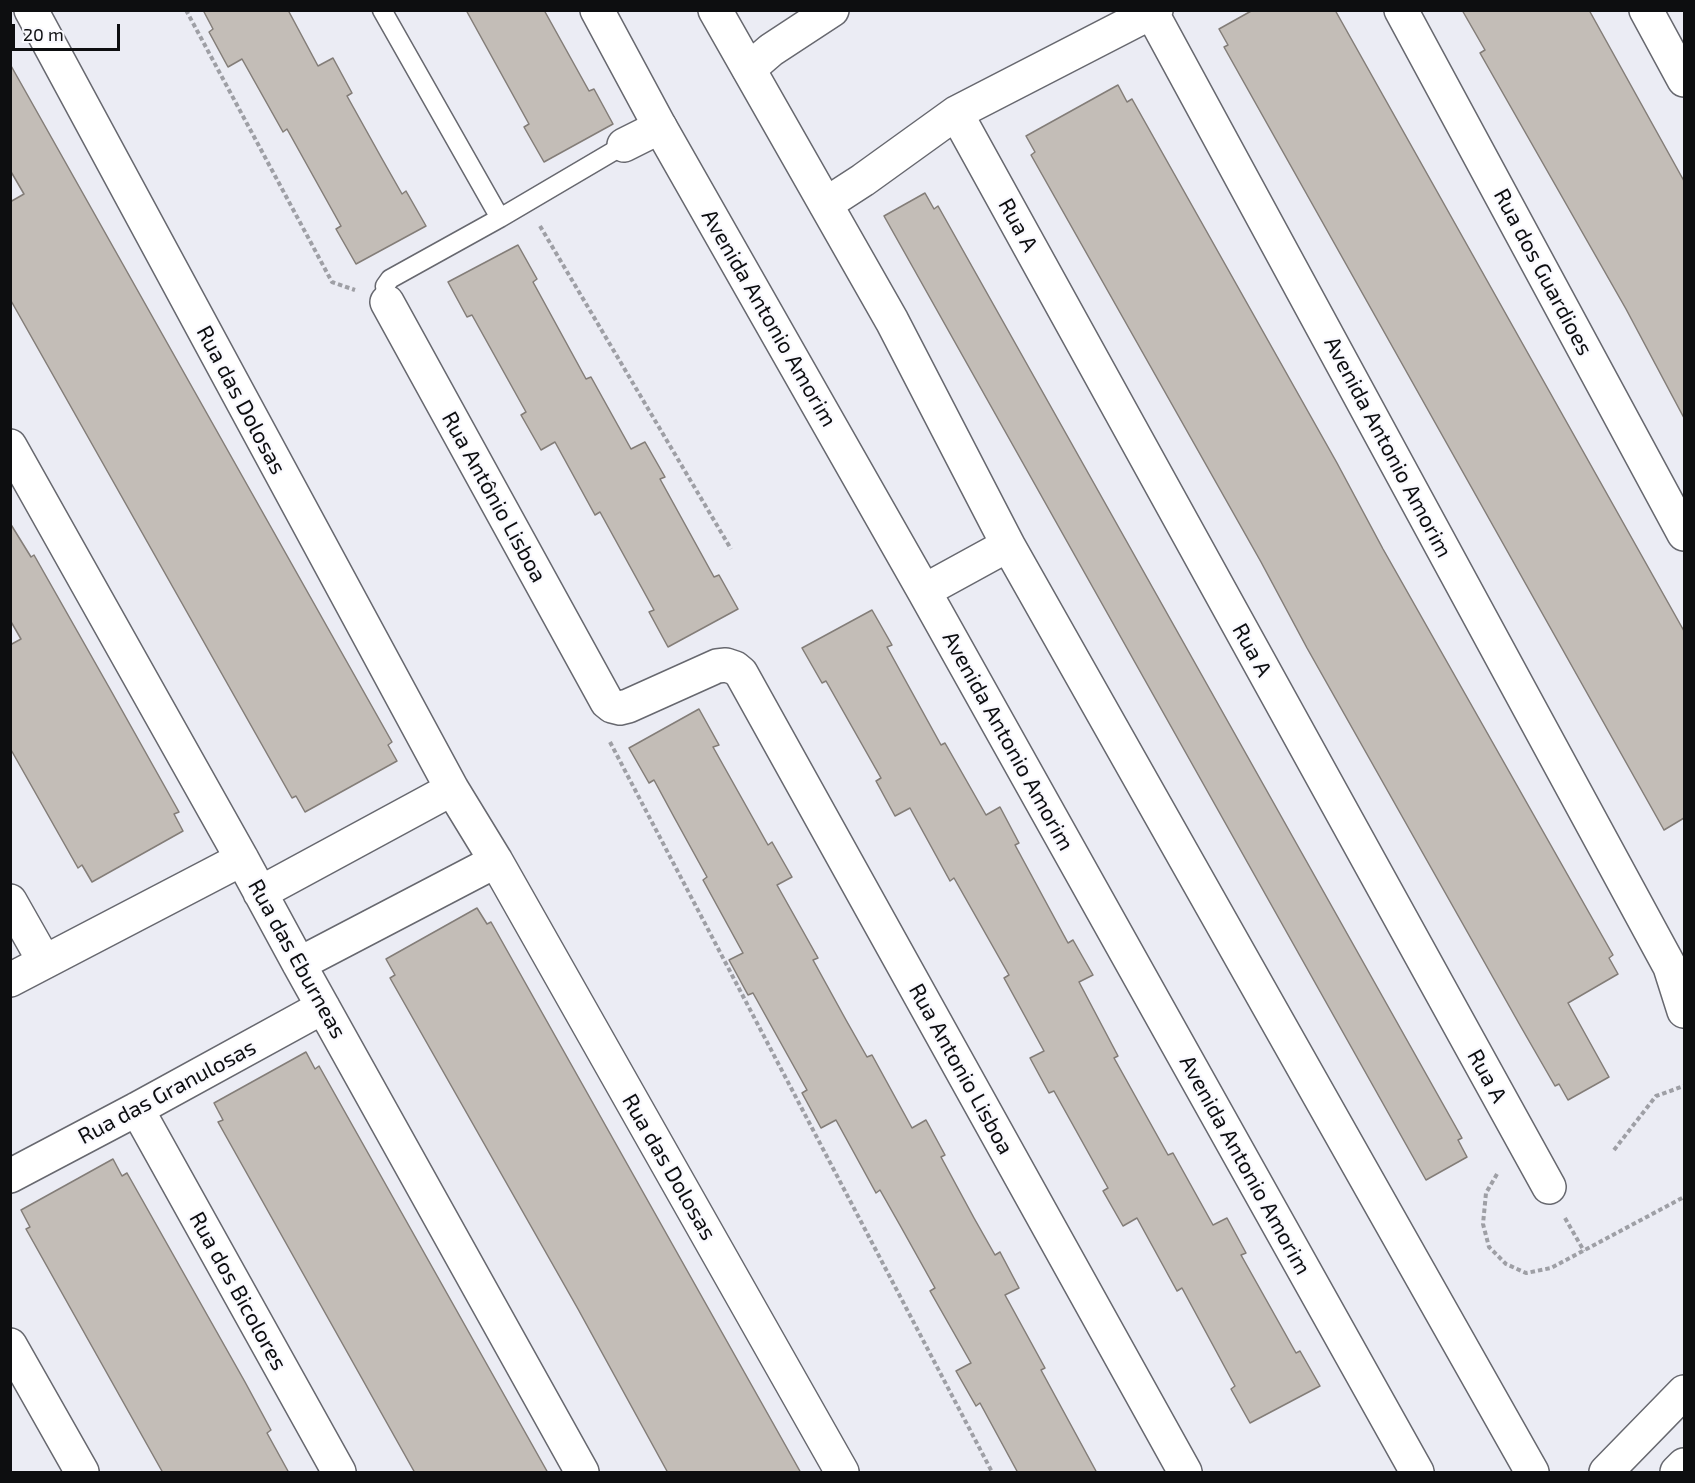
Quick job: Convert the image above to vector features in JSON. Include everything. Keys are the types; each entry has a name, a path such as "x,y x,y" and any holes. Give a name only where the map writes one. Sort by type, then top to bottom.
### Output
{"street":[{"name":"Rua das Dolosas","path":"31,10 452,789 496,861 842,1473"},
{"name":"Avenida Antonio Amorim","path":"597,10 660,127 924,591 1417,1473"},
{"path":"716,10 892,321 1008,545 1532,1473"},
{"path":"749,69 771,50 832,10"},
{"name":"Rua dos Guardioes","path":"1401,10 1684,534"},
{"path":"1646,10 1684,80"},
{"name":"Avenida Antonio Amorim","path":"826,204 956,113 1154,12 1670,967 1684,1011"},
{"name":"Rua A","path":"956,113 1549,1187"},
{"path":"624,145 660,127"},
{"name":"Rua Antônio Lisboa","path":"387,302 607,702"},
{"name":"Rua das Eburneas","path":"10,446 582,1473"},
{"path":"924,591 1008,545"},
{"name":"Rua Antonio Lisboa","path":"607,702 620,708 628,706 717,666 726,665 741,673 1185,1473"},
{"path":"260,893 452,789"},
{"path":"10,980 242,859"},
{"path":"299,964 496,861"},
{"path":"10,901 44,961"},
{"name":"Rua das Granulosas","path":"10,1176 323,1007"},
{"name":"Rua dos Bicolores","path":"137,1109 339,1473"},
{"path":"10,1345 82,1473"},
{"path":"1606,1473 1684,1392"},
{"path":"1677,1473 1684,1465"}],"lane":[{"path":"382,10 500,218"},
{"path":"387,302 385,286 390,279 624,145"}],"path":[{"path":"186,10 332,282 387,302"},
{"path":"526,202 731,549"},
{"path":"607,702 608,738 992,1473"},
{"path":"1614,1150 1656,1096 1684,1086"},
{"path":"1497,1174 1486,1193 1483,1224 1489,1247 1506,1264 1526,1274 1551,1268 1684,1197"}],"building":[{"path":"203,10 288,10 318,66 333,58 352,93 347,96 402,194 406,191 426,226 356,264 336,229 341,226 287,129 283,132 242,59 228,67 209,32 213,29"},
{"path":"466,10 544,10 589,91 594,89 613,124 544,162 524,127 529,124"},
{"path":"1253,10 1335,10 1684,631 1684,818 1664,830 1224,47 1228,45 1219,29"},
{"path":"1462,10 1589,10 1684,181 1684,418 1626,309 1480,53 1485,50"},
{"path":"10,64 392,742 388,745 397,761 305,812 296,796 292,798 10,299 10,202 24,194 10,170"},
{"path":"1118,85 1127,102 1132,99 1613,955 1609,958 1618,974 1568,1003 1609,1077 1568,1100 1559,1084 1555,1086 1521,1027 1031,155 1035,152 1026,136"},
{"path":"925,193 934,209 938,206 1462,1138 1458,1140 1467,1157 1426,1180 884,216"},
{"path":"518,245 537,279 533,282 586,379 591,377 631,449 645,442 665,477 660,479 714,577 719,575 738,609 668,647 649,612 654,610 600,512 595,515 555,442 541,450 521,415 526,412 472,315 467,317 448,282"},
{"path":"10,523 31,557 34,555 179,812 174,814 183,831 92,882 82,865 78,868 10,748 10,645 21,639 10,620"},
{"path":"872,610 892,645 887,647 941,745 945,743 986,815 1000,807 1019,843 1015,845 1068,943 1073,940 1093,975 1079,982 1118,1056 1114,1058 1168,1155 1173,1153 1213,1225 1227,1218 1246,1253 1241,1255 1296,1353 1300,1351 1320,1386 1250,1423 1231,1389 1235,1386 1182,1288 1177,1291 1137,1218 1123,1226 1103,1191 1108,1188 1054,1091 1049,1093 1030,1058 1044,1051 1004,978 1009,975 954,878 950,881 910,808 895,816 876,781 881,778 826,681 822,683 802,648"},
{"path":"699,709 719,745 713,747 768,845 772,842 792,877 777,885 818,958 813,960 846,1020 867,1057 872,1055 912,1128 926,1120 945,1155 941,1157 974,1218 995,1255 1000,1252 1019,1288 1005,1295 1045,1368 1041,1370 1097,1473 1018,1473 980,1403 976,1406 956,1371 971,1363 930,1291 935,1288 901,1227 880,1190 876,1193 836,1120 821,1128 802,1093 807,1090 753,993 748,995 729,960 743,953 703,880 707,877 654,780 649,783 629,748"},
{"path":"477,908 487,924 491,922 801,1473 668,1473 578,1309 390,978 395,975 386,959"},
{"path":"306,1052 315,1069 319,1066 548,1473 415,1473 218,1122 223,1120 214,1103"},
{"path":"113,1159 122,1176 127,1173 245,1382 271,1430 267,1433 289,1473 163,1473 26,1229 30,1227 21,1210"}]}
